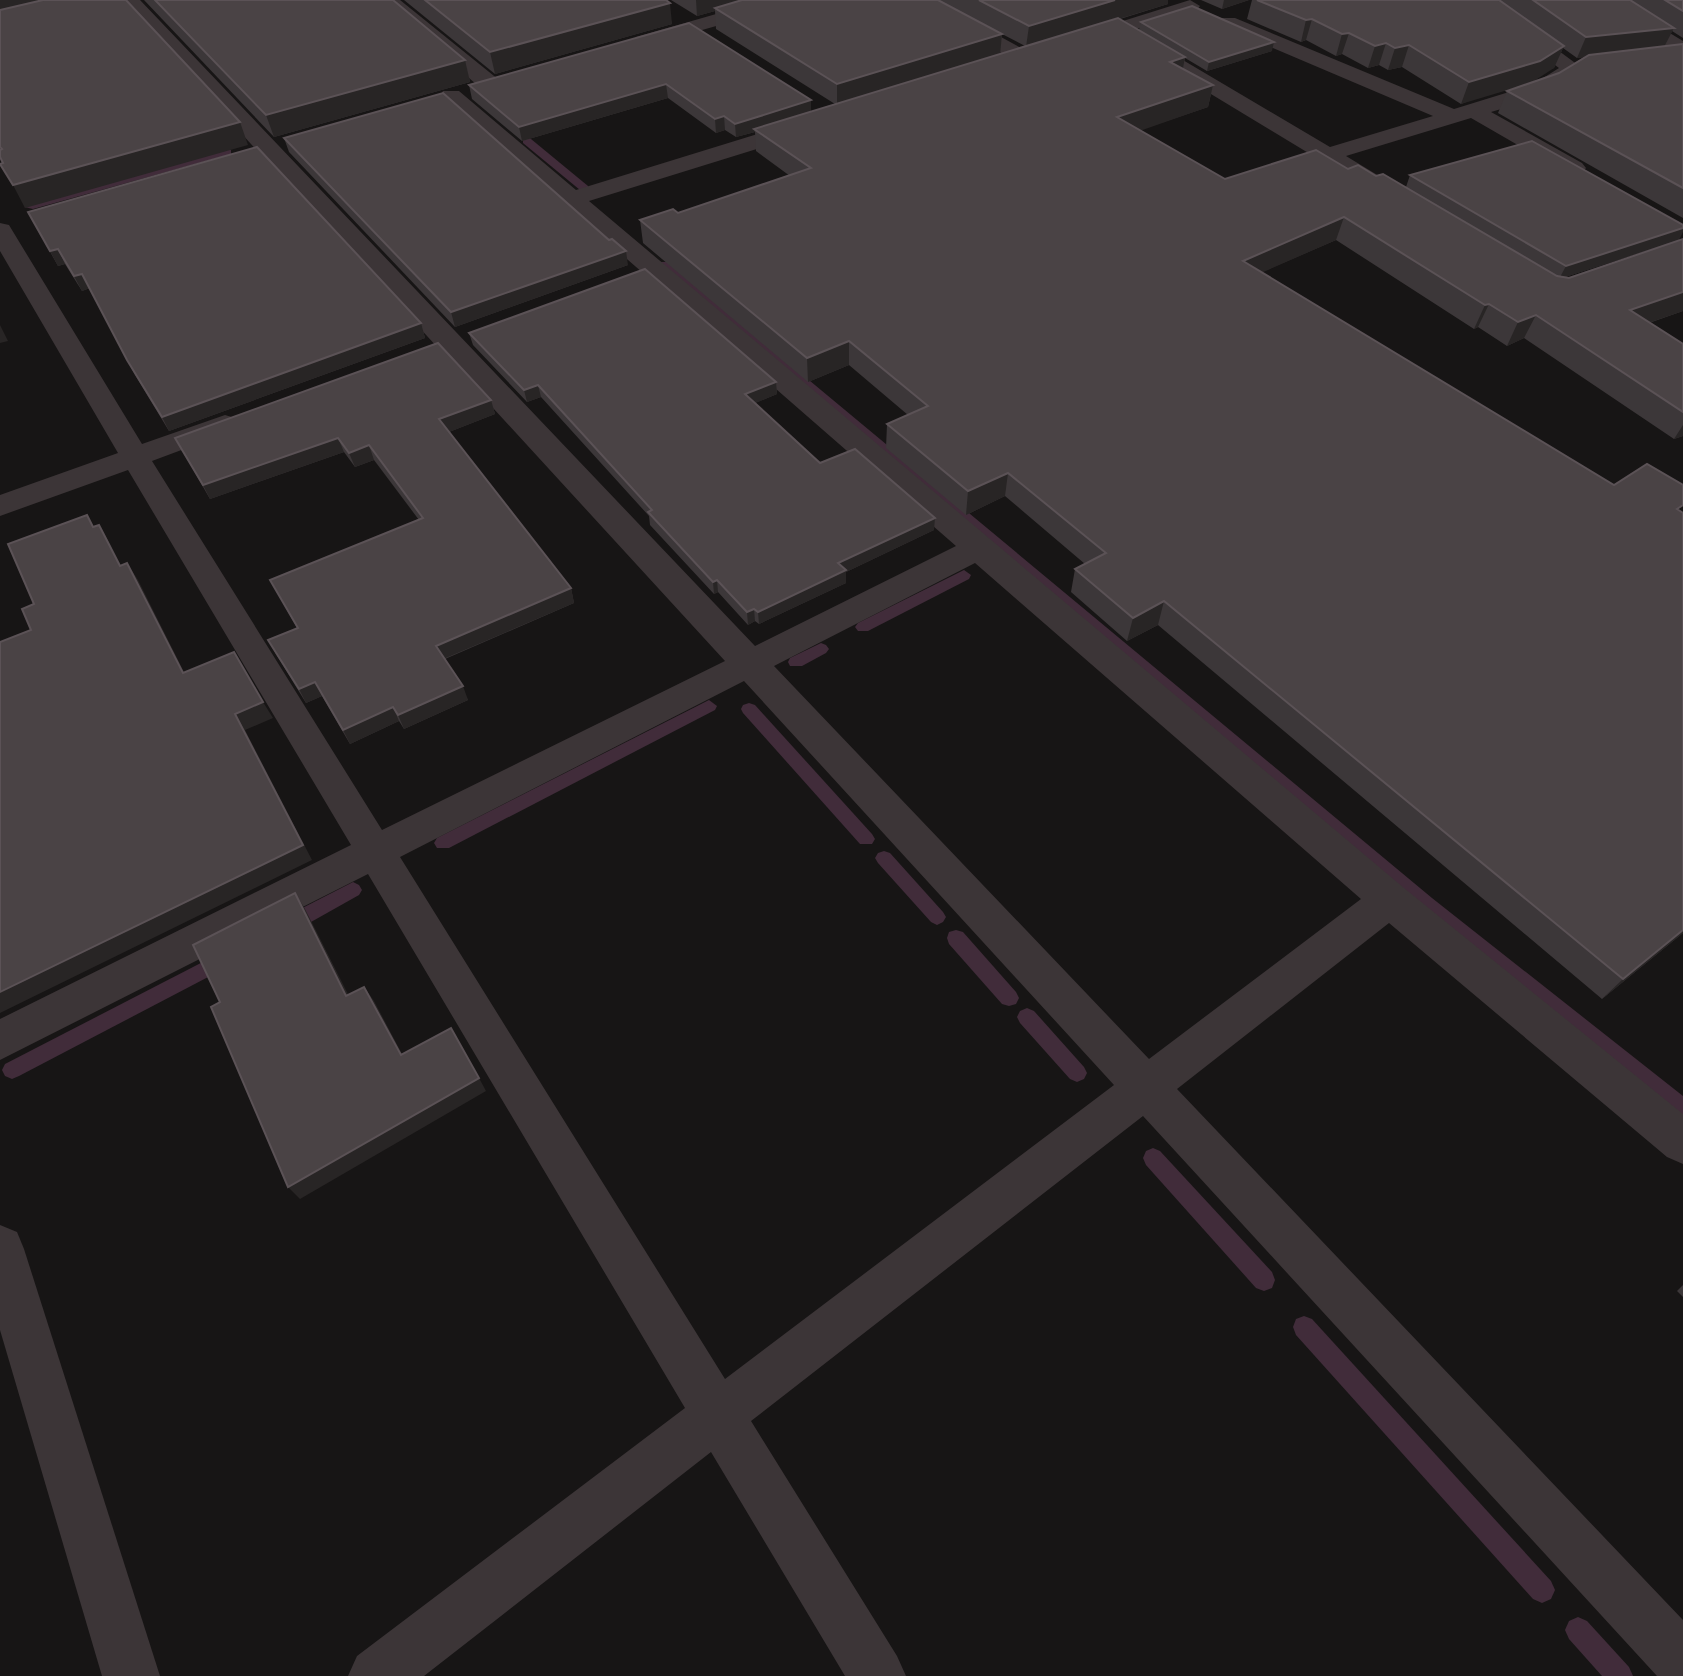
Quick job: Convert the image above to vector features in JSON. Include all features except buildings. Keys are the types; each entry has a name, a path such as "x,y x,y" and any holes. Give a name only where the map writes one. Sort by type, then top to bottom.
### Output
{"street":[{"path":"129,0 1683,1662"},
{"path":"388,0 491,85"},
{"path":"618,48 786,0"},
{"path":"918,0 1024,58"},
{"path":"1326,155 1539,90 1579,68 1477,0"},
{"path":"1601,0 1683,50"},
{"path":"999,65 1117,29 1183,3 1462,113 1589,177"},
{"path":"1221,19 1254,8"},
{"path":"675,14 718,42"},
{"path":"1117,29 1419,209"},
{"path":"516,78 438,100 571,200 639,272 979,548 1390,900 1683,1142"},
{"path":"571,200 821,121"},
{"path":"4,226 135,457 877,1676"},
{"path":"0,506 252,414"},
{"path":"0,1040 979,548"},
{"path":"377,1676 1390,900"},
{"path":"0,1249 131,1676"}],"waterway":[{"path":"527,141 584,188"},
{"path":"29,207 227,152"},
{"path":"663,264 1426,903 1683,1108"},
{"path":"863,627 964,575"},
{"path":"796,662 821,649"},
{"path":"443,843 709,706"},
{"path":"749,709 866,839"},
{"path":"884,858 937,917"},
{"path":"288,925 353,890"},
{"path":"956,938 1009,998"},
{"path":"12,1070 226,958"},
{"path":"1027,1017 1077,1073"},
{"path":"1153,1158 1264,1280"},
{"path":"1304,1327 1542,1590"},
{"path":"1578,1630 1620,1676"}]}
